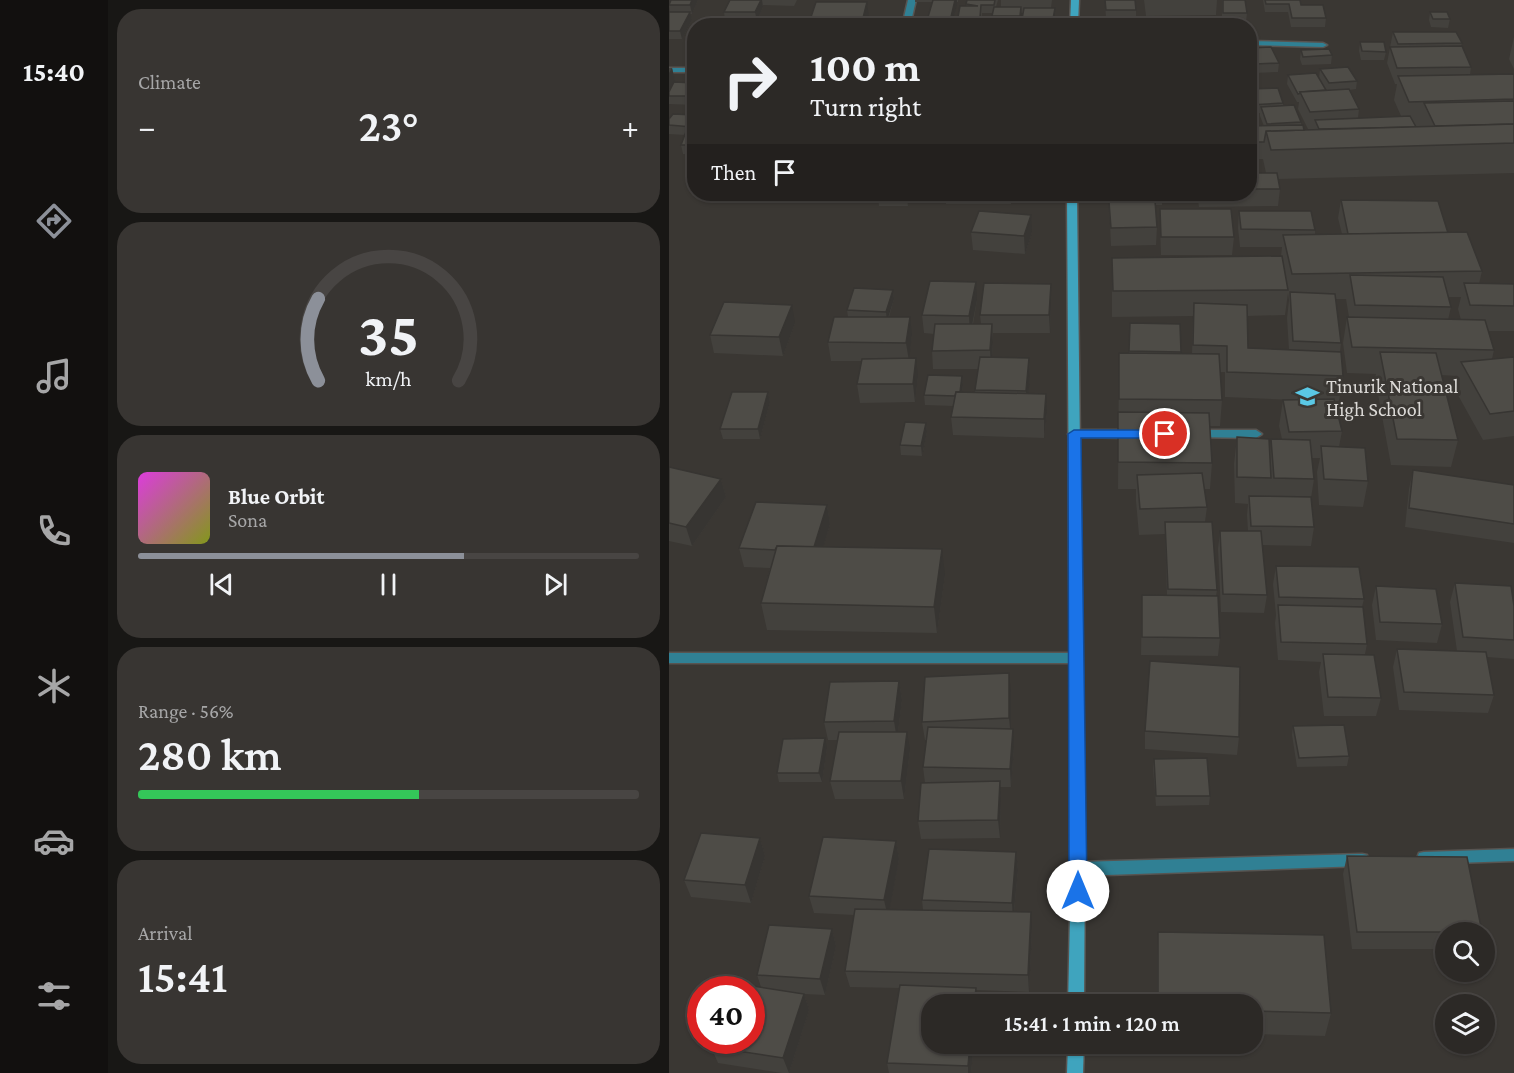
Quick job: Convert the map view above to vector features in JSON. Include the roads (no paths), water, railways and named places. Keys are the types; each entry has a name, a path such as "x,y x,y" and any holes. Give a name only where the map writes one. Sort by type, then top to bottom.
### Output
{"street":[{"path":"908,18 912,0"},
{"path":"1074,18 1075,0"},
{"path":"1257,43 1323,45"},
{"path":"669,70 687,70"},
{"path":"1072,201 1078,868 1076,994"},
{"path":"1074,434 1143,434"},
{"path":"1188,434 1257,434"},
{"path":"669,658 1075,658"},
{"path":"1408,858 1514,855"},
{"path":"1078,868 1373,859"},
{"path":"1075,1073 1076,1054"}],"place":[{"name":"Tinurik National High School","path":"1308,397"}]}
